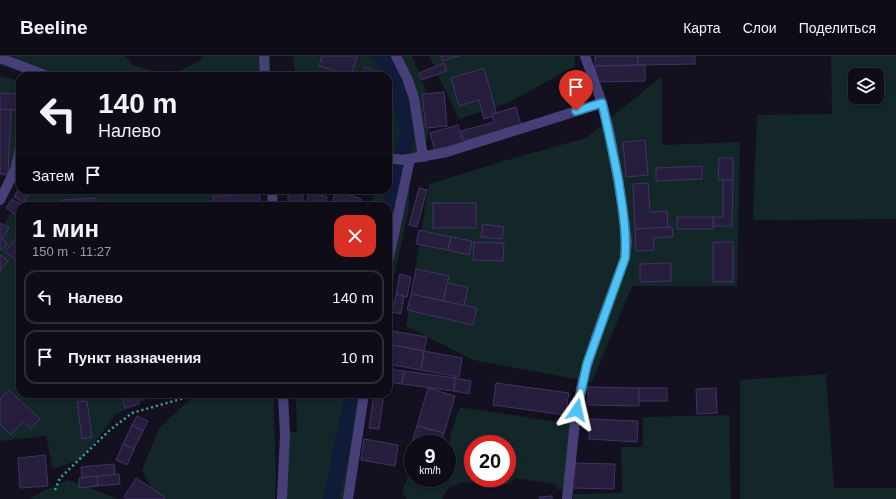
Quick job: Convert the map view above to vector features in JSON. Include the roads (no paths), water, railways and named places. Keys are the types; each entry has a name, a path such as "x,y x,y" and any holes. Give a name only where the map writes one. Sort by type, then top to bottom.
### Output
{"street":[{"path":"264,56 265,72"},
{"path":"396,56 407,78 414,98 423,156"},
{"path":"567,499 575,421 587,364 625,258 626,242 621,198 610,134 602,103 585,56"},
{"path":"0,58 27,72"},
{"path":"392,158 407,159 447,152 602,103"},
{"path":"392,240 407,159"},
{"path":"0,200 16,166"},
{"path":"282,499 285,435 284,398"},
{"path":"348,499 363,398"}],"waterway":[{"path":"380,56 391,68 408,132 391,202"},
{"path":"331,499 352,398"}]}
